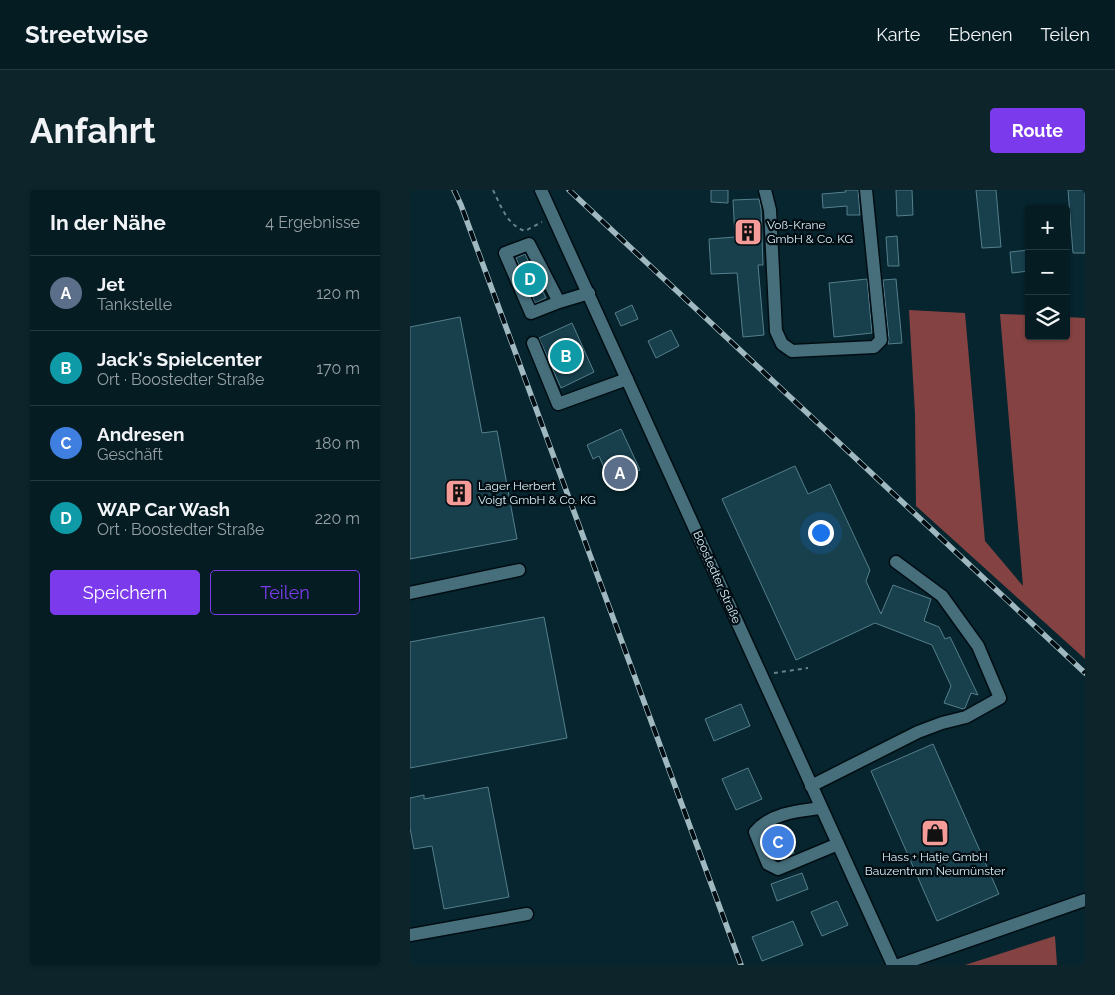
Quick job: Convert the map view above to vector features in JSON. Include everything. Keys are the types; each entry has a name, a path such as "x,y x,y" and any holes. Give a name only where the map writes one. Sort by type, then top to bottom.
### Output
{"street":[{"name":"Boostedter Straße","path":"541,190 893,965"},
{"path":"765,190 770,210 776,332 782,344 792,351 874,347 880,340 866,190"},
{"path":"559,302 529,244 505,253 531,313 559,302 589,294"},
{"path":"533,343 558,404 627,380"},
{"path":"811,786 918,732 966,717 1000,698 978,646 942,596 896,562"},
{"path":"410,593 520,570"},
{"path":"821,808 790,811 760,825 755,832 768,864 778,869 838,844"},
{"path":"899,965 1085,900"},
{"path":"410,935 528,914"}],"path":[{"path":"493,190 508,219 517,228 524,231 553,217"},
{"path":"772,673 808,668"}],"shaded area":[{"path":"909,310 965,313 985,541 1023,586 1000,314 1025,315 1025,340 1070,340 1070,317 1085,318 1085,659 916,506 915,414"},
{"path":"1055,936 1057,965 965,965"}],"building":[{"path":"711,190 728,190 728,203 711,202"},
{"path":"845,190 858,190 860,215 847,215 847,206 823,208 822,194 846,192"},
{"path":"896,190 912,190 913,215 897,216"},
{"path":"976,190 996,190 1001,247 982,248"},
{"path":"1068,190 1085,190 1085,253 1073,253"},
{"path":"759,199 763,265 758,265 764,335 743,337 737,273 711,274 709,239 735,237 733,200"},
{"path":"897,236 899,266 888,266 886,237"},
{"path":"1025,250 1025,271 1012,273 1010,252"},
{"path":"525,254 546,298 535,303 516,258"},
{"path":"867,279 872,333 834,337 829,283"},
{"path":"896,279 902,343 888,344 883,280"},
{"path":"632,305 638,319 621,326 615,313"},
{"path":"460,317 482,433 497,431 517,539 410,559 410,327"},
{"path":"572,323 594,372 561,388 539,338"},
{"path":"671,330 679,346 656,358 648,341"},
{"path":"621,429 640,470 611,483 599,456 593,459 587,445"},
{"path":"795,466 808,494 830,484 870,570 866,581 881,614 893,585 931,599 924,621 939,627 945,639 950,637 978,695 971,693 965,708 944,703 951,686 932,645 875,623 796,660 722,499"},
{"path":"544,617 567,738 410,768 410,642"},
{"path":"741,704 750,726 714,741 705,719"},
{"name":"Hass + Hatje GmbH Bauzentrum Neumünster","path":"933,744 999,894 937,921 871,771"},
{"path":"748,768 762,799 736,810 722,779"},
{"path":"488,787 509,897 444,909 432,846 414,849 410,828 410,798 424,795 424,799"},
{"path":"783,829 794,853 780,860 774,848 771,849 766,837"},
{"path":"802,873 808,889 777,901 771,884"},
{"path":"837,901 848,925 822,936 811,912"},
{"path":"793,921 803,945 762,961 752,937"}],"railway":[{"path":"454,190 741,965"},
{"path":"569,190 1085,673"}],"place":[{"name":"Voß-Krane GmbH & Co. KG","path":"748,232"},
{"name":"WAP Car Wash","path":"530,279"},
{"name":"Jack's Spielcenter","path":"566,356"},
{"name":"Jet","path":"620,473"},
{"name":"Lager Herbert Voigt GmbH & Co. KG","path":"459,493"},
{"name":"Hass + Hatje GmbH Bauzentrum Neumünster","path":"935,833"},
{"name":"Andresen","path":"778,842"}]}
